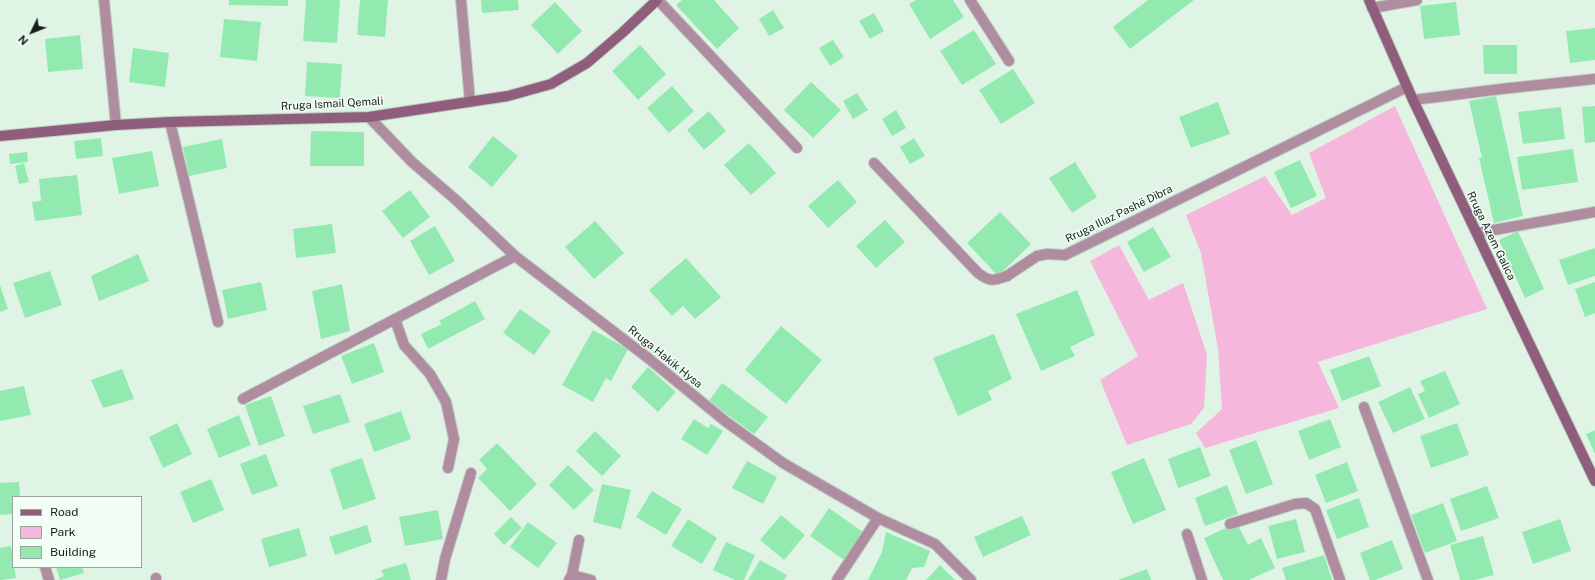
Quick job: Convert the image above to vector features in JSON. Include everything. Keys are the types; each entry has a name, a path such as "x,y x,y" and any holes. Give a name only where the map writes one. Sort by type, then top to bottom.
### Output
{"street":[{"path":"104,0 116,125"},
{"path":"461,0 470,102"},
{"path":"658,0 798,148"},
{"name":"Rruga Ismail Qemali","path":"0,136 116,125 170,122 369,117 508,96 551,84 587,63 622,34 658,0"},
{"path":"970,0 1009,61"},
{"path":"1371,4 1417,0"},
{"name":"Rruga Azem Galica","path":"1371,4 1413,100 1595,481"},
{"path":"1413,100 1595,79"},
{"name":"Rruga Iliaz Pashë Dibra","path":"874,163 978,273 986,279 994,280 1007,276 1037,256 1047,254 1065,254 1407,87"},
{"name":"Rruga Hakik Hysa","path":"369,117 412,162 456,200 515,256 648,358 725,421 783,463 878,518 935,544 971,580"},
{"path":"170,122 218,322"},
{"path":"1477,233 1595,212"},
{"path":"243,400 515,256"},
{"path":"395,319 404,345 430,374 446,402 454,439 448,468"},
{"path":"1364,407 1428,580"},
{"path":"441,580 445,559 471,473"},
{"path":"1230,524 1295,504 1306,503 1315,509 1340,580"},
{"path":"837,580 878,518"},
{"path":"1187,534 1202,580"},
{"path":"579,540 571,578 590,580"},
{"path":"45,568 49,580"}],"green space":[{"path":"1395,106 1487,309 1318,362 1339,408 1205,448 1196,433 1222,409 1218,349 1201,253 1186,215 1265,176 1292,215 1326,198 1309,153"},
{"path":"1119,245 1149,300 1183,283 1207,355 1204,408 1191,424 1127,445 1100,380 1138,356 1090,261"}],"building":[{"path":"229,0 288,0 288,6 229,5"},
{"path":"306,0 340,0 337,43 303,41"},
{"path":"360,0 388,0 385,37 357,35"},
{"path":"481,0 518,0 519,10 482,13"},
{"path":"682,0 714,0 739,28 717,49 676,5"},
{"path":"916,0 953,0 964,17 930,39 909,4"},
{"path":"1148,0 1194,0 1130,49 1113,27"},
{"path":"555,2 582,31 558,54 531,25"},
{"path":"1456,2 1460,35 1424,39 1420,6"},
{"path":"773,10 784,28 769,36 759,19"},
{"path":"874,13 884,31 870,39 859,21"},
{"path":"224,19 261,22 257,61 220,57"},
{"path":"1595,28 1595,60 1570,63 1566,31"},
{"path":"974,30 996,64 962,85 940,51"},
{"path":"80,35 83,69 48,72 45,39"},
{"path":"833,40 844,57 830,66 819,48"},
{"path":"640,45 666,74 638,100 612,71"},
{"path":"1483,45 1517,45 1517,74 1484,74"},
{"path":"133,48 169,53 165,87 129,82"},
{"path":"307,62 342,64 340,98 305,96"},
{"path":"1013,69 1035,103 1001,124 979,90"},
{"path":"811,82 841,110 813,138 784,110"},
{"path":"672,86 694,111 669,133 647,108"},
{"path":"857,93 868,110 853,119 843,101"},
{"path":"1496,96 1523,216 1494,223 1479,158 1482,158 1469,101"},
{"path":"1218,102 1230,134 1191,148 1179,117"},
{"path":"1595,106 1595,142 1585,143 1582,107"},
{"path":"1561,107 1565,139 1523,144 1518,112"},
{"path":"896,110 906,128 892,136 882,119"},
{"path":"709,111 726,131 704,150 687,130"},
{"path":"311,131 364,132 364,166 310,166"},
{"path":"493,136 518,156 492,187 468,167"},
{"path":"101,138 103,156 76,159 74,141"},
{"path":"914,138 925,156 910,164 900,147"},
{"path":"222,139 227,168 189,176 183,147"},
{"path":"749,143 776,173 751,195 724,165"},
{"path":"1573,149 1578,182 1522,190 1517,157"},
{"path":"152,151 159,186 119,194 112,158"},
{"path":"27,152 28,162 10,164 9,154"},
{"path":"1300,160 1317,196 1291,208 1274,172"},
{"path":"1075,162 1097,197 1072,213 1049,178"},
{"path":"24,163 29,182 19,184 15,166"},
{"path":"77,175 82,215 35,221 32,202 41,201 39,179"},
{"path":"838,180 857,202 828,228 808,206"},
{"path":"410,190 430,217 403,238 382,211"},
{"path":"1000,212 1031,244 998,276 967,243"},
{"path":"885,220 905,242 876,268 856,246"},
{"path":"595,221 624,253 594,279 565,247"},
{"path":"332,224 336,253 296,258 293,229"},
{"path":"435,226 455,261 429,275 410,241"},
{"path":"1153,227 1171,257 1144,272 1127,242"},
{"path":"1518,231 1544,289 1525,298 1499,240"},
{"path":"1595,248 1595,276 1568,285 1559,260"},
{"path":"138,254 149,281 99,301 91,276"},
{"path":"686,258 721,297 695,319 683,306 672,316 649,290"},
{"path":"50,271 62,305 25,318 13,283"},
{"path":"261,282 267,310 228,319 222,290"},
{"path":"1595,282 1595,313 1585,317 1575,289"},
{"path":"342,284 350,331 321,339 312,291"},
{"path":"0,285 8,309 0,312"},
{"path":"1077,290 1095,335 1070,347 1075,356 1041,371 1016,314"},
{"path":"475,301 485,319 428,349 421,334 442,324 439,321"},
{"path":"520,309 551,331 534,355 503,333"},
{"path":"781,326 822,360 786,404 745,370"},
{"path":"593,330 628,349 611,381 606,378 593,402 562,385"},
{"path":"994,334 1012,379 988,391 992,400 958,416 933,358"},
{"path":"374,343 384,372 352,384 341,356"},
{"path":"1369,356 1381,386 1342,401 1330,370"},
{"path":"648,367 676,392 658,412 631,387"},
{"path":"122,369 134,399 103,408 91,380"},
{"path":"1445,371 1460,404 1429,418 1418,394 1425,391 1420,381"},
{"path":"722,383 768,417 754,434 709,401"},
{"path":"24,386 31,415 0,421 0,391"},
{"path":"1410,387 1425,419 1393,433 1378,402"},
{"path":"340,394 350,422 313,434 303,406"},
{"path":"271,396 285,436 259,446 245,405"},
{"path":"401,411 411,439 374,452 364,424"},
{"path":"239,415 251,445 219,458 207,429"},
{"path":"694,419 708,428 711,424 723,431 707,455 681,439"},
{"path":"1330,419 1341,447 1309,460 1298,431"},
{"path":"177,423 192,454 163,468 149,437"},
{"path":"1457,423 1469,455 1431,468 1420,436"},
{"path":"1595,430 1595,454 1586,434"},
{"path":"595,431 621,456 602,476 576,451"},
{"path":"1256,440 1273,484 1246,494 1229,450"},
{"path":"497,443 537,484 510,511 478,478 487,469 479,460"},
{"path":"1200,447 1211,476 1178,488 1168,459"},
{"path":"266,454 278,486 252,495 240,464"},
{"path":"362,458 376,499 343,510 330,469"},
{"path":"1144,458 1166,510 1133,524 1111,472"},
{"path":"747,461 777,477 763,504 732,488"},
{"path":"1347,462 1358,491 1326,503 1315,475"},
{"path":"568,465 594,490 574,510 549,485"},
{"path":"211,479 224,510 193,523 180,492"},
{"path":"19,482 20,496 12,496 12,514 0,515 0,483"},
{"path":"602,484 631,490 621,529 593,522"},
{"path":"1227,485 1238,514 1205,526 1195,498"},
{"path":"1487,486 1499,518 1461,531 1450,499"},
{"path":"652,491 682,509 666,535 636,517"},
{"path":"1359,498 1369,527 1337,539 1326,510"},
{"path":"1443,503 1457,541 1425,553 1411,515"},
{"path":"829,508 863,532 844,560 810,536"},
{"path":"438,510 443,539 405,546 399,517"},
{"path":"781,515 805,535 784,560 760,540"},
{"path":"1022,516 1031,535 983,557 974,537"},
{"path":"511,517 522,528 504,545 494,534"},
{"path":"688,519 717,538 702,564 671,546"},
{"path":"1296,519 1305,552 1277,559 1268,526"},
{"path":"1560,519 1571,551 1533,564 1522,532"},
{"path":"528,522 557,543 538,568 510,547"},
{"path":"1237,523 1248,545 1261,538 1275,568 1249,580 1223,580 1204,538"},
{"path":"367,525 372,542 335,555 329,537"},
{"path":"299,528 307,556 269,567 261,539"},
{"path":"886,532 930,551 924,567 912,568 906,580 868,580 882,552"},
{"path":"1483,536 1494,575 1475,580 1460,580 1450,545"},
{"path":"1392,540 1403,569 1375,580 1370,580 1360,553"},
{"path":"726,542 755,555 744,580 735,580 713,570"},
{"path":"11,546 12,568 14,568 16,578 0,580 0,548"},
{"path":"1324,555 1332,580 1286,580 1282,568"},
{"path":"760,560 787,575 784,580 748,580"},
{"path":"406,563 411,580 374,580 384,576 381,570"},
{"path":"940,565 955,580 926,580"},
{"path":"56,568 82,568 84,573 60,580"},
{"path":"1147,569 1151,580 1118,580"}]}
